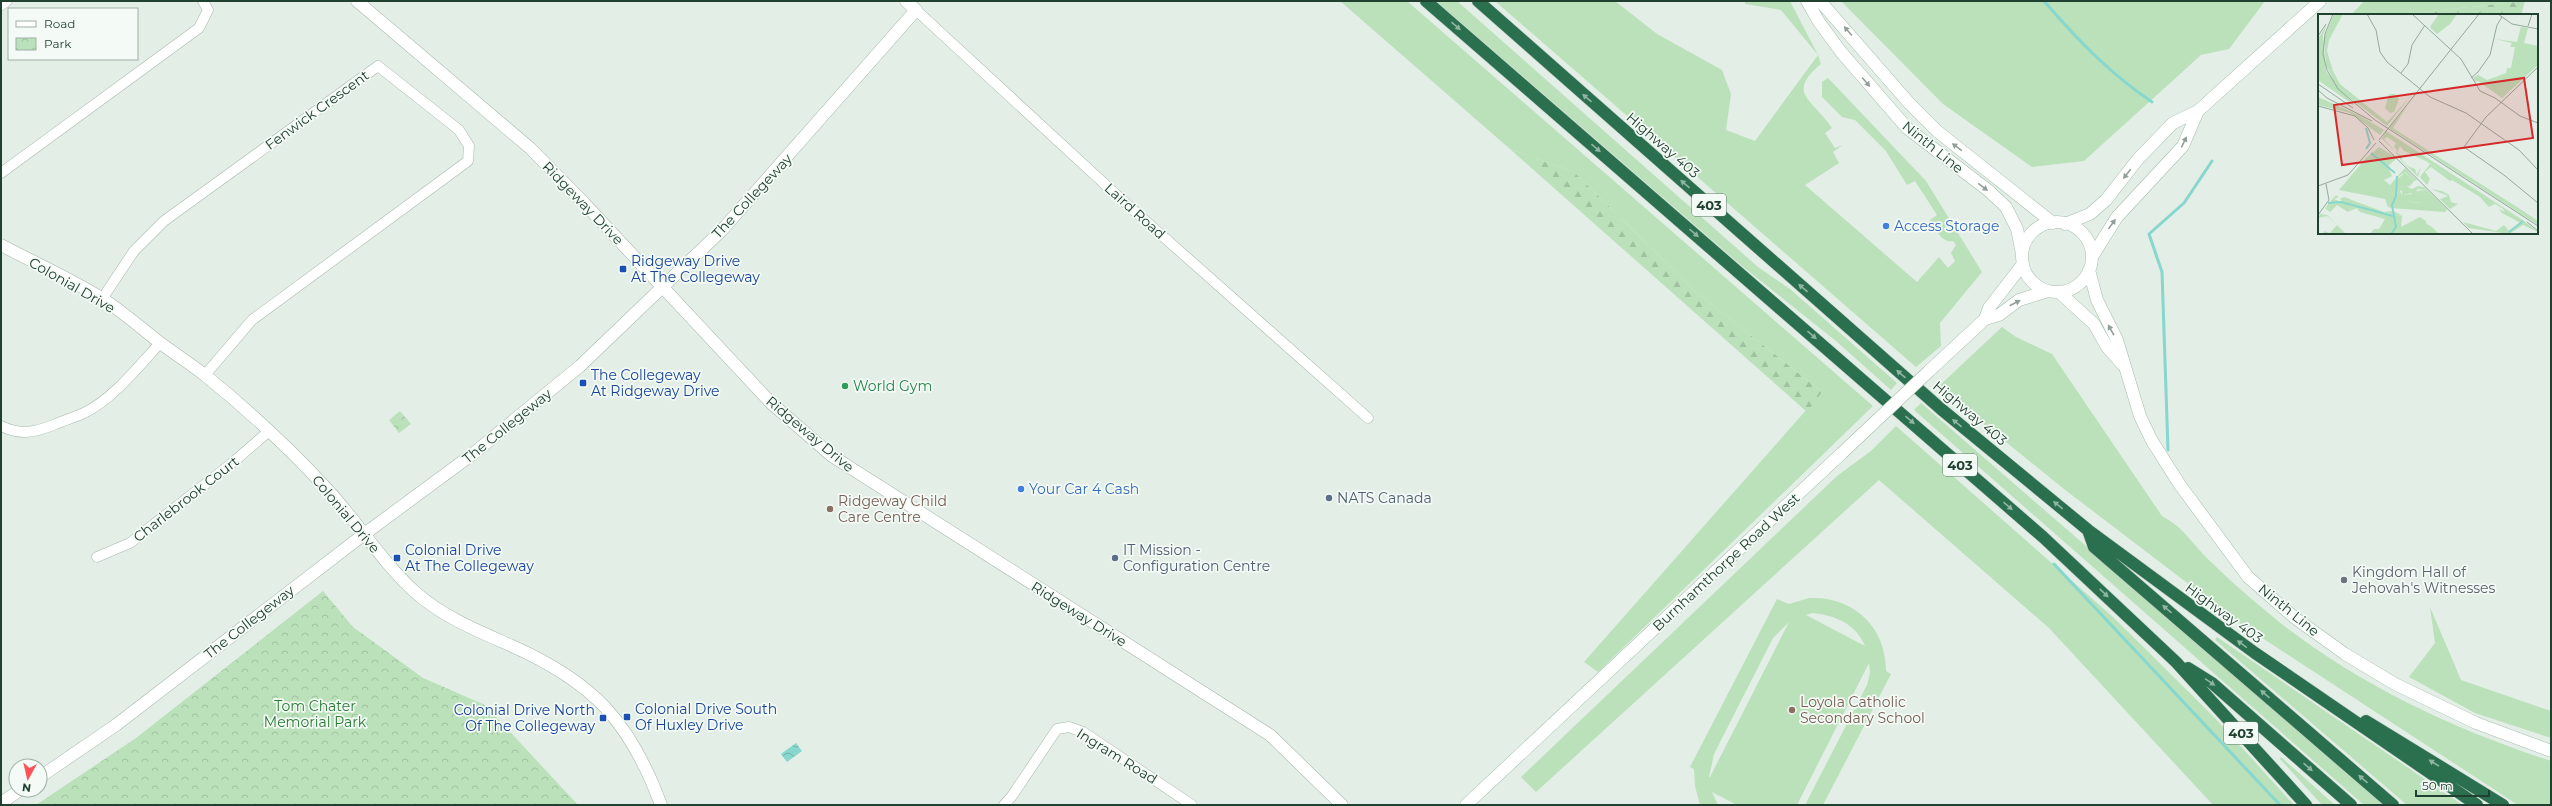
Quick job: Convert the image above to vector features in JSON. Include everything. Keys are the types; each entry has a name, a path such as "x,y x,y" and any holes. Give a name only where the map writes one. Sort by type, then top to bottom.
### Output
{"highway":[{"name":"403","path":"1426,1 2043,537 2176,662 2306,805"},
{"name":"Highway 403","path":"1478,1 1935,404 2088,530 2183,602 2331,707 2477,805"},
{"path":"2088,530 2094,547 2393,805"},
{"path":"2176,662 2212,682 2351,805"},
{"path":"2331,707 2370,723 2503,805"}],"street":[{"path":"1,5 6,1"},
{"path":"1,172 199,28 208,10 203,1"},
{"name":"Ridgeway Drive","path":"358,1 530,148 771,403 832,456 1270,736 1342,805"},
{"name":"Laird Road","path":"906,1 1122,200 1368,418"},
{"name":"Ninth Line","path":"1808,1 1819,22 1841,52 1907,128 1989,191 2006,207 2017,229 2022,259"},
{"name":"Ninth Line","path":"1820,1 1909,103 1937,131 2059,223"},
{"path":"2198,111 2183,146 2117,217 2092,257 2089,270 2077,285 2054,291 2031,281 2022,259 2025,242 2032,233 2042,226 2059,223 2090,214 2106,200 2138,159 2173,123 2198,111 2320,1"},
{"name":"The Collegeway","path":"48,772 116,725 363,535 474,453 580,366 663,288 727,224 916,10"},
{"name":"Fenwick Crescent","path":"102,299 134,251 164,221 378,66 459,130 469,146 468,161 252,320 205,375"},
{"path":"2059,223 2084,236 2090,246 2092,257"},
{"name":"Colonial Drive","path":"1,245 102,299 205,375 269,431 327,489 363,535 403,580 431,605 462,624 556,667 596,698 624,730 640,755 661,805"},
{"name":"Burnhamthorpe Road West","path":"1985,319 1989,308 2022,259"},
{"name":"Ninth Line","path":"2089,270 2097,300 2117,340 2140,416 2152,441 2180,485 2248,577 2282,608 2345,654 2420,696 2476,723 2551,751"},
{"name":"Ninth Line","path":"2054,291 2094,324 2107,347 2124,367"},
{"name":"Burnhamthorpe Road West","path":"1466,805 1985,319 1998,315 2019,300 2054,291"},
{"path":"1,426 23,434 40,430 86,412 121,385 160,342"},
{"name":"Charlebrook Court","path":"97,557 130,543 231,464 269,431"},
{"name":"Ingram Road","path":"1004,805 1012,796 1057,730 1069,727 1083,732 1186,803"}],"green space":[{"path":"1340,1 1407,1 1873,406 1598,672 1584,662 1822,392 1695,291 1574,172 1510,149"},
{"path":"1436,1 1457,1 1758,267 1790,289 1897,383 1891,390 1836,341 1742,266"},
{"path":"1495,1 1615,1 1657,34 1722,70 1731,94 1726,130 1755,141 1818,55 1821,64 1810,74 1805,83 1804,90 1811,103 1832,128 1825,133 1835,148 1843,145 1833,152 1839,163 1805,185 1917,282 1939,257 1948,268 1955,261 1951,253 1956,245 1953,241 1942,238 1937,231 1930,220 1937,215 1915,181 1907,185 1886,151 1855,120 1842,117 1822,97 1822,82 1828,78 1926,181 1982,272 1940,323 1941,346 1916,367"},
{"path":"1745,1 1790,1 1818,55 1781,10 1745,4"},
{"path":"1841,1 2265,1 2229,49 2201,55 2084,161 2032,167 1943,104"},
{"path":"2364,1 2525,1 2412,14 2352,14"},
{"path":"2525,1 2521,14 2412,14"},
{"path":"1510,149 1574,172 1695,291 1822,392 1807,412"},
{"path":"2002,327 2016,337 2052,354 2162,516 2183,531 2203,554 2243,592 2309,644 2374,685 2443,720 2478,735 2551,761 2551,805 2518,805 2241,624 2064,489 1938,387"},
{"path":"1921,403 2385,805 2364,805 1914,410"},
{"path":"400,411 411,424 399,433 389,420"},
{"path":"1896,426 2113,617 2215,718 2294,805 2213,805 2049,628 1879,480 1536,792 1521,777 1837,476 1871,451"},
{"name":"Tom Chater Memorial Park","path":"323,591 353,627 423,678 485,705 578,805 36,805 136,738"},
{"path":"1809,598 1825,599 1840,602 1853,608 1864,617 1880,640 1886,671 1891,674 1823,805 1805,805 1867,685 1870,673 1869,663 1797,805 1737,805 1712,792 1718,805 1700,805 1695,786 1694,769 1690,767 1777,599 1789,604","holes":["1812,613 1829,616 1844,622 1856,632 1865,646 1806,615","1789,622 1710,777 1709,777 1714,754 1773,638"]},
{"path":"2430,607 2461,680 2551,711 2551,738 2475,713 2409,677 2435,643"},
{"path":"2217,637 2462,805 2407,805 2215,640"},
{"path":"2281,757 2335,805 2322,805 2280,759"}],"water":[{"path":"796,743 802,751 787,762 781,754"}],"waterway":[{"path":"2044,1 2069,29 2108,68 2152,102"},
{"path":"2168,450 2162,272 2149,234 2184,203 2212,161"},
{"path":"2054,564 2280,805"}],"place":[{"name":"Access Storage","path":"1886,226"},
{"name":"Ridgeway Drive At The Collegeway","path":"623,269"},
{"name":"The Collegeway At Ridgeway Drive","path":"583,383"},
{"name":"World Gym","path":"845,386"},
{"name":"Your Car 4 Cash","path":"1021,489"},
{"name":"NATS Canada","path":"1329,498"},
{"name":"Ridgeway Child Care Centre","path":"830,509"},
{"name":"Colonial Drive At The Collegeway","path":"397,558"},
{"name":"IT Mission - Configuration Centre","path":"1115,558"},
{"name":"Kingdom Hall of Jehovah's Witnesses","path":"2344,580"},
{"name":"Loyola Catholic Secondary School","path":"1792,710"},
{"name":"Colonial Drive South Of Huxley Drive","path":"627,717"},
{"name":"Colonial Drive North Of The Collegeway","path":"603,718"}]}
